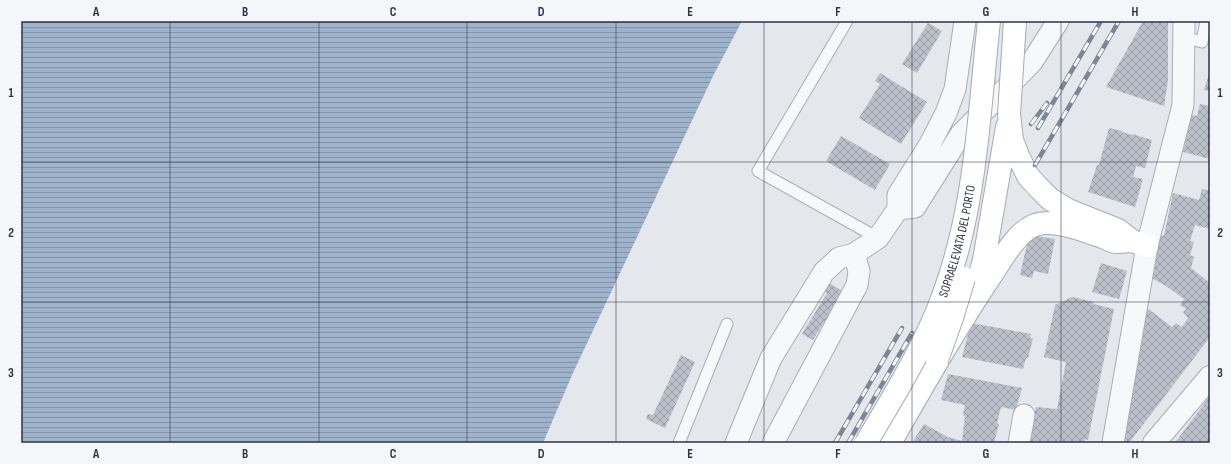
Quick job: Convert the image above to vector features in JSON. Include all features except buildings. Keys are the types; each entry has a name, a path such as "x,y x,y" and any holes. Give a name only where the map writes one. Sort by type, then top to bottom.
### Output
{"main road":[{"name":"SOPRAELEVATA DEL PORTO","path":"866,443 924,342 955,262 964,228 970,194 989,21"},
{"name":"SOPRAELEVATA DEL PORTO","path":"937,360 967,270 981,212 1001,21"},
{"path":"970,307 984,260 1009,114 1015,21"},
{"path":"1009,114 1012,140 1019,158 1028,176 1050,199 1068,210 1118,230 1140,243"},
{"path":"890,443 937,360 970,307 1017,239 1026,230 1036,225 1057,224 1116,242 1140,243"}],"street":[{"path":"736,443 771,358 824,272 839,258 854,254 878,238 898,210 898,195 930,144 946,113 955,89 965,21"},
{"path":"898,210 915,207 962,134 1032,62 1058,21"},
{"path":"1112,443 1140,243 1183,105 1184,29"},
{"path":"773,443 857,285 860,271 854,254"},
{"path":"1154,443 1210,377"},
{"path":"1019,443 1024,415"}],"lane":[{"path":"847,21 758,171 878,238"},
{"path":"1184,29 1202,42 1206,21"},
{"path":"679,443 727,324"}],"water":[{"path":"21,21 742,21 713,76 572,375 543,443 21,443"}],"railway":[{"path":"1038,128 1101,21"},
{"path":"1035,165 1119,21"},
{"path":"1031,124 1047,103"},
{"path":"835,443 902,328"},
{"path":"848,443 912,333"}]}
